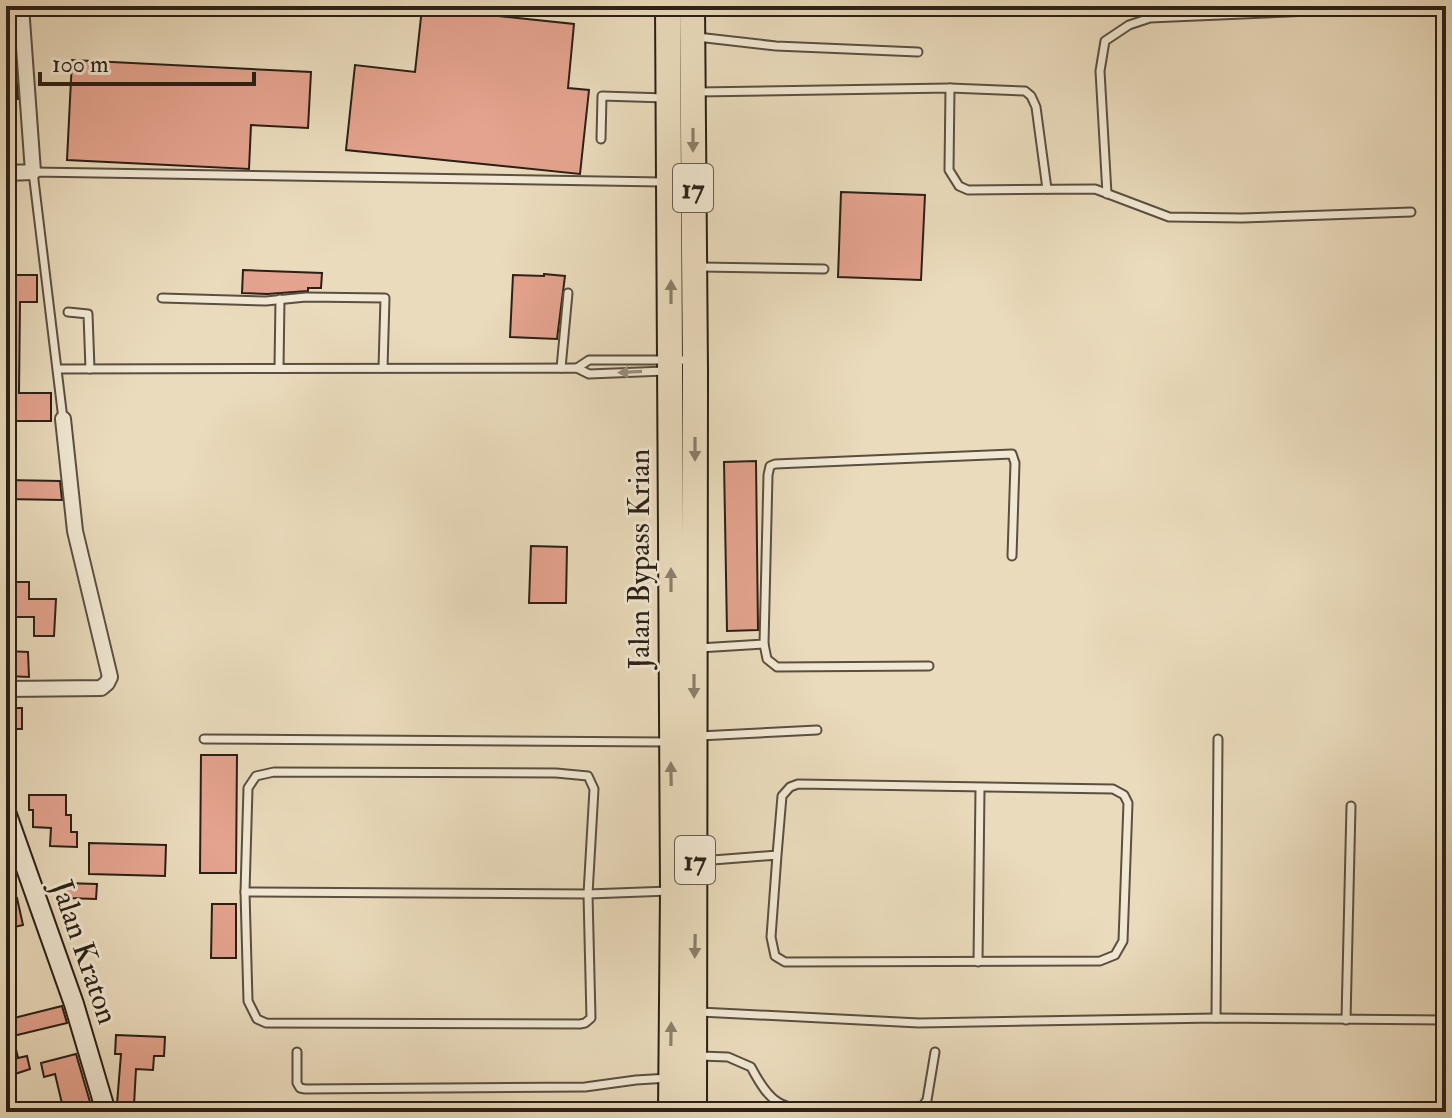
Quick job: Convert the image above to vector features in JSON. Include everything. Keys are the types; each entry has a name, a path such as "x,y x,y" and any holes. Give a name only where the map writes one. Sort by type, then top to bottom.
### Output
{"highway":[{"name":"Jalan Bypass Krian","path":"668,6 680,95 694,267 683,365 683,739 695,861 694,1112"},
{"name":"Jalan Bypass Krian","path":"671,1112 673,891 683,739 694,649 683,365 670,183 680,95 692,37 692,6"}],"street":[{"path":"6,173 33,172 21,6"},
{"path":"6,689 101,688 110,677 75,531 63,419"},
{"name":"Jalan Kraton","path":"6,812 74,1004 106,1112"}],"lane":[{"path":"1107,194 1100,71 1105,41 1129,25 1150,18 1403,7"},
{"path":"692,37 776,46 918,52"},
{"path":"950,88 949,170 959,186 968,190 1095,189 1169,217 1242,218 1411,212"},
{"path":"601,139 602,96 950,88 1025,91 1036,107 1047,189"},
{"path":"63,419 33,172 670,183"},
{"path":"694,267 824,269"},
{"path":"561,368 568,293"},
{"path":"162,298 266,301 385,298 383,368"},
{"path":"279,368 280,299"},
{"path":"68,312 88,314 90,369"},
{"path":"577,368 589,360 683,365"},
{"path":"58,369 577,368 589,374 683,365"},
{"path":"929,666 777,667 767,659 764,644 770,466 1012,454 1015,463 1012,556"},
{"path":"694,649 764,644"},
{"path":"204,739 683,739 817,730"},
{"path":"1216,1018 1218,739"},
{"path":"260,774 586,774 593,781 588,894 591,1018 585,1023 266,1023 257,1019 248,1001 245,892 248,788 251,780 260,774"},
{"path":"798,784 980,788 1105,787 1120,792 1128,803 1123,941 1115,955 1100,961 978,962 785,962 775,956 771,937 782,796 790,787 798,784"},
{"path":"978,962 980,788"},
{"path":"1346,1020 1351,806"},
{"path":"695,861 777,855"},
{"path":"245,892 588,894 673,891"},
{"path":"694,1011 919,1023 1216,1018 1446,1020"},
{"path":"297,1052 297,1083 305,1089 585,1087 671,1078"},
{"path":"918,1112 927,1100 935,1052"},
{"path":"693,1055 728,1057 751,1067 764,1092 773,1101 827,1112"}],"building":[{"path":"422,8 574,24 568,88 589,90 580,174 346,150 355,65 415,72"},
{"path":"72,60 311,72 308,128 251,125 249,169 67,160"},
{"path":"6,72 16,72 18,99 6,98"},
{"path":"841,192 925,195 921,280 838,277"},
{"path":"243,270 322,273 321,288 267,294 242,293"},
{"path":"6,275 37,275 37,302 20,302 19,393 51,393 51,421 6,421"},
{"path":"513,275 565,276 557,339 510,337"},
{"path":"756,461 758,630 727,631 724,462"},
{"path":"6,480 60,481 62,500 6,499"},
{"path":"531,546 567,547 566,603 529,603"},
{"path":"6,582 29,582 29,599 56,599 54,636 34,636 34,617 8,617"},
{"path":"6,651 28,652 29,677 6,676"},
{"path":"6,708 22,708 22,729 6,729"},
{"path":"201,755 237,755 236,873 200,873"},
{"path":"29,795 66,795 66,815 71,815 71,832 77,832 77,847 50,846 51,828 33,827"},
{"path":"89,843 166,845 165,876 89,874"},
{"path":"65,883 97,884 96,899 65,898"},
{"path":"17,898 23,925 6,929 6,901"},
{"path":"212,904 236,904 236,958 211,958"},
{"path":"62,1006 67,1023 13,1036 18,1058 27,1056 30,1069 6,1077 6,1020"},
{"path":"116,1035 165,1037 164,1056 154,1056 153,1070 136,1069 134,1105 117,1104 121,1054 115,1054"},
{"path":"76,1054 93,1112 64,1112 55,1074 44,1077 41,1063"}]}
